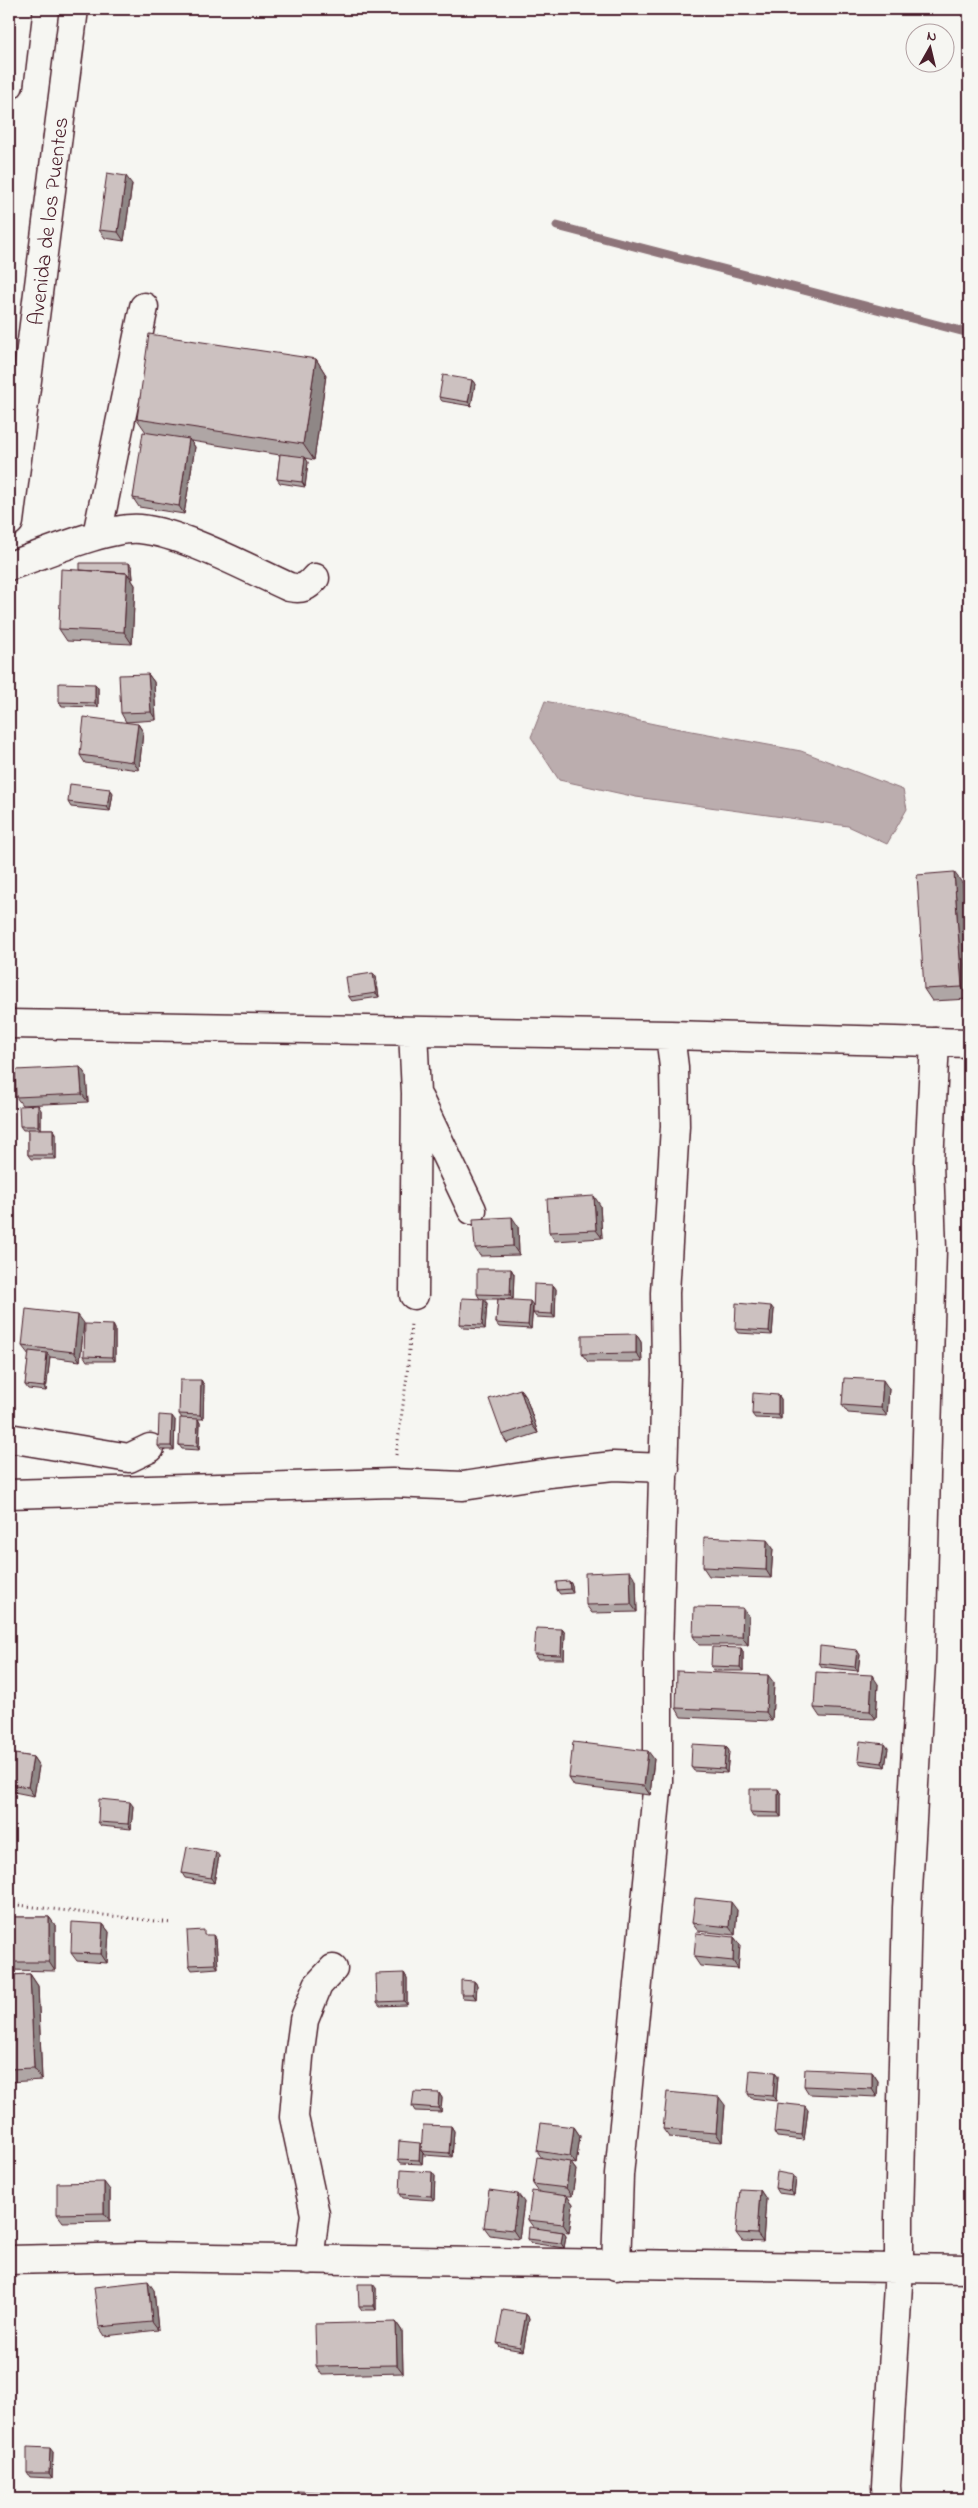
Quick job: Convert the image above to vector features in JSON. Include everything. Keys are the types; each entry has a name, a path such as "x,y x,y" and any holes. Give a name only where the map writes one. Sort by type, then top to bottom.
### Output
{"street":[{"path":"9,85 12,35 18,9"},
{"name":"Avenida de los Puentes","path":"9,522 74,9"},
{"path":"97,535 144,307"},
{"path":"9,566 97,535 140,528 182,540 290,587 300,589 308,586 315,578"},
{"path":"9,1024 670,1035 969,1043"},
{"path":"413,1030 416,1093 414,1295"},
{"path":"616,2266 619,2175 658,1781 658,1653 666,1373 665,1294 675,1126 674,1067 670,1035"},
{"path":"887,2499 886,2486 899,2268 907,1908 921,1661 932,1249 929,1163 935,1042"},
{"path":"416,1093 472,1210"},
{"path":"9,1438 129,1458 150,1448"},
{"path":"9,1494 392,1483 463,1486 549,1473 613,1466 664,1468"},
{"path":"309,2260 314,2214 294,2117 298,2065 304,2020 318,1985 333,1969"},
{"path":"9,2260 139,2258 616,2266 969,2269"}],"path":[{"path":"392,1483 407,1376 414,1295"},
{"path":"9,1904 172,1923"}],"shaded area":[{"path":"545,701 659,725 801,751 903,790 907,809 887,844 848,826 636,797 559,780 531,737"}],"building":[{"path":"107,173 126,176 118,232 99,230"},
{"path":"149,334 316,359 303,444 137,419"},
{"path":"443,375 472,380 468,402 439,397"},
{"path":"143,432 189,439 179,506 133,498"},
{"path":"280,454 305,457 302,482 277,479"},
{"path":"80,563 129,563 130,575 127,573 80,570"},
{"path":"61,569 127,573 124,632 59,629"},
{"path":"148,674 151,712 121,713 119,675"},
{"path":"59,683 95,684 95,703 59,702"},
{"path":"84,717 138,724 133,762 80,755"},
{"path":"70,784 110,789 107,807 68,802"},
{"path":"954,872 962,987 924,989 917,875"},
{"path":"373,973 376,993 349,997 346,977"},
{"path":"80,1067 82,1094 16,1097 15,1070"},
{"path":"38,1105 38,1126 20,1126 19,1106"},
{"path":"28,1129 53,1129 53,1155 28,1155"},
{"path":"594,1196 596,1230 549,1232 547,1199"},
{"path":"512,1217 513,1246 475,1248 473,1219"},
{"path":"477,1269 511,1269 510,1295 477,1294"},
{"path":"534,1284 553,1285 552,1314 533,1313"},
{"path":"462,1298 484,1299 482,1325 460,1324"},
{"path":"498,1299 530,1301 528,1325 496,1323"},
{"path":"736,1303 771,1306 769,1331 735,1329"},
{"path":"26,1309 78,1315 74,1352 22,1346"},
{"path":"9,1320 11,1321 9,1336"},
{"path":"85,1324 113,1325 112,1357 84,1356"},
{"path":"636,1334 636,1353 582,1354 582,1335"},
{"path":"29,1351 47,1353 44,1387 25,1385"},
{"path":"844,1378 883,1380 881,1408 842,1405"},
{"path":"180,1380 201,1380 200,1415 179,1414"},
{"path":"520,1389 532,1425 502,1435 489,1399"},
{"path":"753,1393 778,1395 778,1415 752,1414"},
{"path":"159,1415 172,1416 171,1446 158,1446"},
{"path":"180,1418 198,1419 197,1446 179,1445"},
{"path":"704,1537 767,1540 766,1570 703,1567"},
{"path":"630,1571 631,1604 586,1605 585,1573"},
{"path":"569,1581 570,1589 557,1590 556,1582"},
{"path":"694,1607 743,1608 742,1637 693,1636"},
{"path":"536,1628 562,1629 561,1655 534,1654"},
{"path":"820,1646 857,1650 855,1667 819,1663"},
{"path":"712,1647 741,1648 740,1667 711,1666"},
{"path":"677,1671 768,1675 766,1712 676,1708"},
{"path":"816,1672 872,1675 870,1711 814,1708"},
{"path":"860,1741 885,1744 882,1763 858,1760"},
{"path":"573,1742 648,1751 644,1786 569,1778"},
{"path":"692,1744 726,1746 724,1769 691,1767"},
{"path":"9,1753 33,1757 28,1787 9,1784"},
{"path":"750,1789 778,1789 778,1813 750,1812"},
{"path":"99,1799 130,1802 128,1824 98,1822"},
{"path":"187,1847 216,1852 211,1878 182,1873"},
{"path":"695,1898 731,1902 729,1927 692,1923"},
{"path":"9,1917 49,1917 49,1962 9,1962"},
{"path":"72,1922 103,1924 101,1954 71,1953"},
{"path":"204,1930 204,1935 213,1935 215,1964 189,1965 187,1931"},
{"path":"696,1933 734,1937 733,1961 694,1957"},
{"path":"404,1973 404,2001 377,2002 376,1974"},
{"path":"30,1974 34,2068 9,2069 9,1975"},
{"path":"461,1980 474,1981 473,1994 461,1994"},
{"path":"805,2069 872,2072 872,2089 804,2086"},
{"path":"750,2070 775,2072 773,2096 748,2094"},
{"path":"414,2092 439,2093 438,2108 412,2106"},
{"path":"667,2092 719,2097 716,2133 663,2129"},
{"path":"777,2103 805,2106 802,2135 774,2132"},
{"path":"541,2123 574,2127 570,2156 537,2151"},
{"path":"423,2125 451,2126 449,2153 421,2151"},
{"path":"399,2141 420,2143 419,2160 398,2159"},
{"path":"537,2157 570,2162 566,2188 533,2184"},
{"path":"401,2170 432,2172 431,2196 400,2194"},
{"path":"777,2172 793,2175 791,2191 775,2188"},
{"path":"104,2182 104,2213 57,2214 57,2183"},
{"path":"740,2189 760,2190 757,2234 736,2233"},
{"path":"489,2190 518,2194 513,2230 484,2227"},
{"path":"532,2191 567,2196 563,2224 528,2220"},
{"path":"529,2227 563,2232 561,2243 528,2239"},
{"path":"148,2281 152,2322 99,2327 94,2287"},
{"path":"358,2284 373,2284 374,2306 359,2306"},
{"path":"503,2310 526,2314 520,2347 497,2343"},
{"path":"396,2322 397,2365 316,2366 315,2324"},
{"path":"27,2447 50,2448 49,2473 27,2473"},
{"path":"297,2491 320,2492 320,2499 297,2499"},
{"path":"325,2493 345,2494 345,2499 325,2499"},
{"path":"73,2494 102,2495 102,2499 73,2499"},
{"path":"36,2496 65,2498 65,2499 36,2499"}],"waterway":[{"path":"557,226 969,333"}]}
